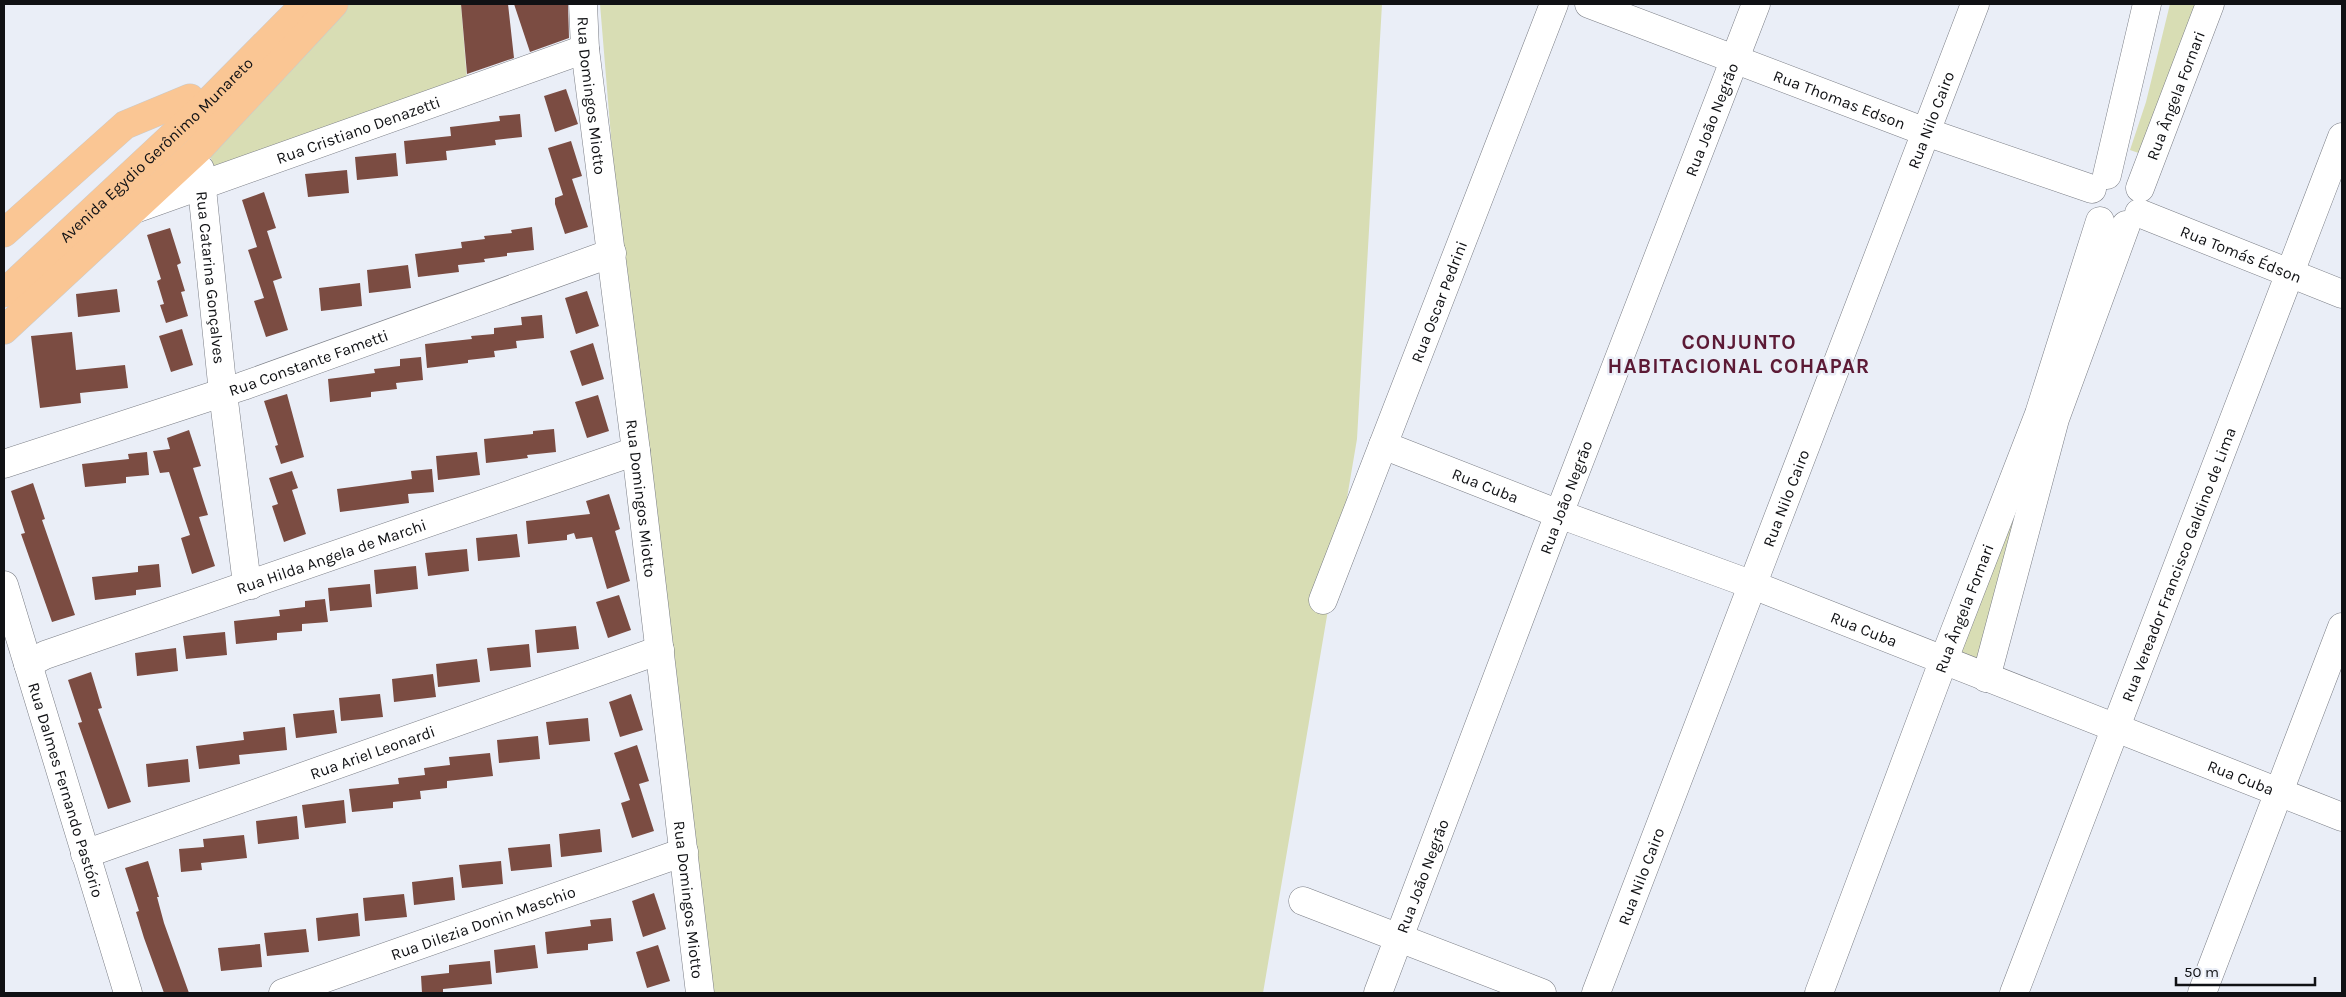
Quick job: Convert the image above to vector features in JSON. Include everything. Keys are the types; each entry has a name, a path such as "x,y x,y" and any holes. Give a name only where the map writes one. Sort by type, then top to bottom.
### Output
{"main road":[{"path":"4,274 190,98 283,4"},
{"name":"Avenida Egydio Gerônimo Munareto","path":"4,293 201,108 305,4"},
{"path":"4,330 200,148 334,4"},
{"path":"4,233 126,125 190,98"}],"street":[{"name":"Rua Domingos Miotto","path":"583,4 585,49 612,253 700,993"},
{"name":"Rua Oscar Pedrini","path":"1323,600 1554,4"},
{"name":"Rua Thomas Edson","path":"1589,4 1926,132 2099,182 2114,173 2129,176 2126,212"},
{"name":"Rua João Negrão","path":"1378,993 1559,514 1756,4"},
{"name":"Rua Nilo Cairo","path":"1596,993 1975,4"},
{"path":"2126,212 2090,206 2099,182 2147,4"},
{"name":"Rua Ângela Fornari","path":"1819,993 1944,659 2047,416 2126,212 2210,4"},
{"name":"Rua Cristiano Denazetti","path":"132,210 585,49"},
{"name":"Rua Vereador Francisco Galdino de Lima","path":"2014,993 2342,137"},
{"name":"Rua Catarina Gonçalves","path":"200,148 198,156 223,393 246,576 251,585"},
{"name":"Rua Tomás Édson","path":"2126,212 2342,294"},
{"name":"Rua Constante Fametti","path":"4,464 223,393 612,253"},
{"name":"Rua Ângela Fornari","path":"1986,678 2047,416"},
{"name":"Rua Cuba","path":"1383,445 1559,514 1753,585 1944,659 1986,678 2342,817"},
{"name":"Rua Hilda Angela de Marchi","path":"28,664 45,655 636,451"},
{"name":"Rua Dalmes Fernando Pastório","path":"4,585 128,993"},
{"path":"2202,993 2342,627"},
{"name":"Rua Ariel Leonardi","path":"86,854 660,650"},
{"name":"Rua Dilezia Donin Maschio","path":"283,993 684,852"},
{"path":"1303,901 1542,993"}],"green space":[{"path":"338,4 461,4 467,81 214,170 208,146"},
{"path":"600,4 1382,4 1357,439 1263,993 702,993 637,451"},
{"path":"2170,4 2208,4 2150,157 2130,150 2146,102"},
{"path":"2023,491 1985,662 1960,652"}],"building":[{"path":"461,4 508,4 514,58 467,74"},
{"path":"514,4 568,4 569,38 530,52"},
{"path":"566,89 578,124 555,132 544,96"},
{"path":"520,114 522,137 495,140 496,145 446,151 447,160 406,164 404,141 451,136 450,127 500,121 499,116"},
{"path":"571,141 582,176 572,179 588,227 565,234 555,204 555,198 563,195 548,148"},
{"path":"396,153 398,176 357,180 355,157"},
{"path":"347,170 349,193 308,197 305,174"},
{"path":"264,192 276,228 267,231 282,278 273,281 288,330 266,337 254,301 264,298 248,250 257,247 242,200"},
{"path":"532,227 534,250 507,253 507,256 484,259 485,262 458,265 459,272 418,277 415,254 462,248 461,242 485,239 484,236 512,233 511,230"},
{"path":"170,228 181,263 177,265 185,291 181,292 188,316 166,323 160,305 164,304 157,281 161,279 147,235"},
{"path":"408,265 411,288 369,293 367,270"},
{"path":"360,283 362,306 321,311 319,288"},
{"path":"117,289 120,312 78,317 76,294"},
{"path":"587,291 599,326 576,334 565,298"},
{"path":"542,315 544,338 516,341 517,348 494,351 495,357 468,360 468,363 427,368 425,344 472,339 471,336 494,334 494,328 522,325 521,317"},
{"path":"182,329 193,365 171,372 159,336"},
{"path":"72,332 76,370 125,365 128,388 80,393 81,403 40,408 31,336"},
{"path":"593,343 604,379 582,386 570,351"},
{"path":"421,357 423,380 396,383 397,389 371,392 371,397 330,402 328,379 375,373 374,369 400,366 400,359"},
{"path":"287,394 304,457 281,464 275,446 278,445 264,401"},
{"path":"598,395 609,431 587,438 575,402"},
{"path":"554,429 556,452 527,455 528,458 486,463 484,439 533,434 533,431"},
{"path":"189,430 201,466 193,468 208,515 199,517 215,566 192,574 181,538 190,535 169,472 160,473 153,451 170,449 167,438"},
{"path":"147,452 149,475 126,477 126,483 85,487 82,464 129,459 128,454"},
{"path":"477,452 480,475 438,480 436,456"},
{"path":"432,469 434,492 408,494 409,503 340,512 337,489 412,479 411,471"},
{"path":"292,471 298,488 292,490 306,534 284,542 272,506 278,504 269,478"},
{"path":"33,483 45,519 42,520 75,615 52,622 21,534 25,533 11,491"},
{"path":"609,494 620,529 615,531 630,581 607,589 592,537 576,539 574,533 567,535 567,540 528,544 526,521 590,514 586,501"},
{"path":"517,534 520,557 478,561 476,538"},
{"path":"467,549 469,571 428,576 425,553"},
{"path":"159,564 161,587 136,590 136,595 95,600 92,577 138,572 138,566"},
{"path":"416,566 418,589 376,594 374,570"},
{"path":"370,584 372,607 330,611 328,588"},
{"path":"619,595 631,630 608,638 596,602"},
{"path":"325,599 328,622 302,624 302,631 277,633 277,640 236,644 234,621 280,616 279,610 305,607 305,601"},
{"path":"576,626 579,649 537,653 535,630"},
{"path":"225,632 227,655 186,659 183,636"},
{"path":"529,644 531,667 490,671 487,648"},
{"path":"176,648 178,671 137,676 135,653"},
{"path":"477,659 480,682 438,687 436,664"},
{"path":"91,672 102,708 98,709 131,802 108,809 78,723 82,722 68,680"},
{"path":"433,674 436,697 394,702 392,679"},
{"path":"380,694 383,717 341,721 339,698"},
{"path":"631,694 643,730 620,737 609,702"},
{"path":"334,710 337,733 296,738 293,714"},
{"path":"588,718 590,741 549,745 546,722"},
{"path":"285,727 287,750 239,755 240,764 199,769 196,746 244,740 243,732"},
{"path":"538,736 540,759 499,763 497,740"},
{"path":"637,745 649,781 639,784 654,831 632,838 621,803 630,800 614,753"},
{"path":"490,753 493,776 447,781 447,788 420,791 421,799 393,802 393,808 352,812 349,789 399,784 398,778 425,775 424,768 450,765 449,757"},
{"path":"188,759 190,782 148,787 146,764"},
{"path":"344,800 346,823 305,828 302,805"},
{"path":"297,816 299,839 258,844 256,821"},
{"path":"600,829 602,852 561,857 559,834"},
{"path":"244,835 247,858 201,863 202,870 181,872 179,849 204,847 203,839"},
{"path":"550,844 552,867 511,871 508,848"},
{"path":"148,861 159,897 157,897 164,923 189,993 164,993 144,938 136,912 139,911 125,868"},
{"path":"501,861 503,884 462,888 459,865"},
{"path":"453,877 455,900 414,905 412,882"},
{"path":"654,893 666,929 643,937 632,901"},
{"path":"404,894 407,917 365,921 363,898"},
{"path":"358,913 360,936 318,941 316,918"},
{"path":"611,918 613,941 588,944 588,950 547,954 545,932 591,926 590,920"},
{"path":"306,929 309,952 267,956 264,933"},
{"path":"260,944 262,967 221,971 218,948"},
{"path":"535,945 538,968 496,973 494,950"},
{"path":"658,945 670,981 647,988 636,952"},
{"path":"490,961 492,984 443,989 443,993 422,993 421,976 449,973 449,965"}],"district":[{"name":"CONJUNTO HABITACIONAL COHAPAR","path":"1739,354"}]}
